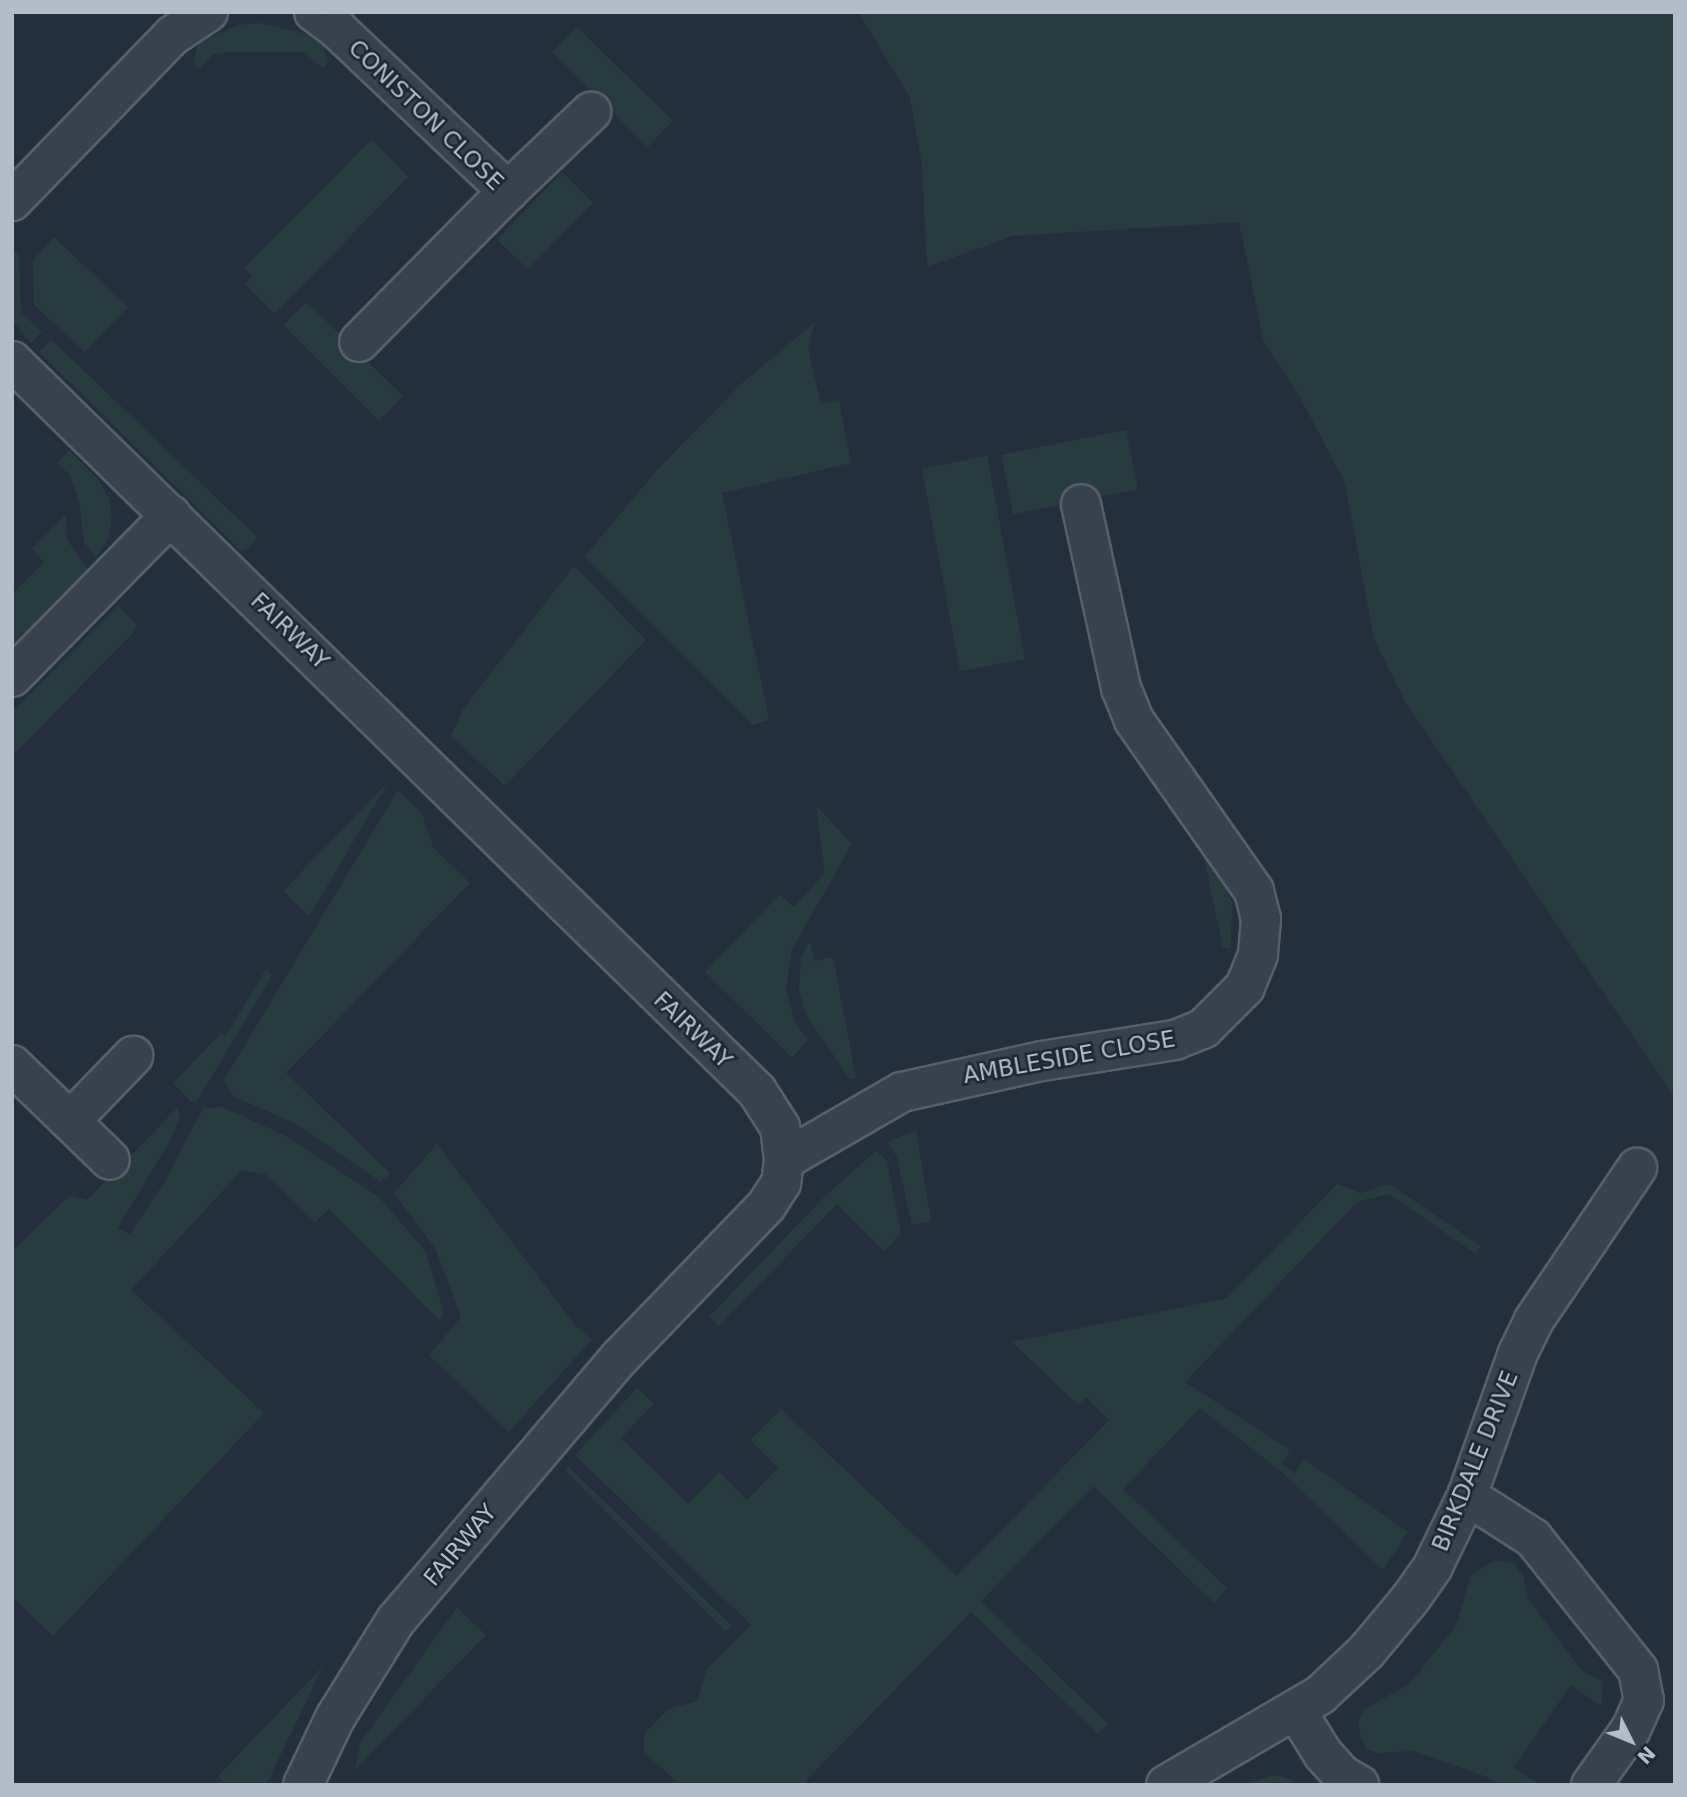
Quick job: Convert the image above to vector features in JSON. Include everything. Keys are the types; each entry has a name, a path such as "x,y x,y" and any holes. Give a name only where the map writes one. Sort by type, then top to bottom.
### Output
{"street":[{"path":"12,201 173,35 208,12"},
{"name":"CONISTON CLOSE","path":"314,12 337,29 508,191 359,342"},
{"path":"508,191 591,112"},
{"name":"FAIRWAY","path":"12,361 757,1091 780,1127 784,1160 781,1183 766,1206 620,1357 396,1620 341,1706 303,1785"},
{"name":"AMBLESIDE CLOSE","path":"784,1160 902,1092 1042,1061 1175,1040 1204,1028 1245,987 1258,954 1261,919 1254,891 1134,720 1121,688 1081,505"},
{"path":"12,677 171,515"},
{"path":"70,1121 133,1056"},
{"path":"12,1065 110,1160"},
{"name":"BIRKDALE DRIVE","path":"1166,1785 1297,1712 1344,1674 1411,1598 1433,1566 1467,1496 1518,1353 1534,1320 1637,1168"},
{"path":"1467,1496 1533,1538 1638,1670 1644,1700 1630,1729 1591,1785"},
{"path":"1297,1712 1323,1754 1342,1775 1359,1785"}],"green space":[{"path":"858,12 1675,12 1675,1098 1406,703 1374,639 1345,483 1300,397 1263,340 1239,222 1013,236 927,267 922,165 910,97"},
{"path":"259,23 307,34 324,45 328,63 323,68 302,52 226,52 214,54 199,69 193,64 198,43 238,25"},
{"path":"577,27 673,121 648,147 552,52"},
{"path":"372,139 408,177 275,314 245,284 252,276 244,268"},
{"path":"562,172 593,203 528,269 497,240"},
{"path":"54,237 128,307 85,352 34,305 33,260"},
{"path":"12,248 19,254 21,312 42,332 31,343 12,320"},
{"path":"307,302 403,396 379,421 283,325"},
{"path":"815,322 808,349 821,404 839,400 851,463 722,493 769,720 753,725 585,556 657,470 741,384"},
{"path":"51,339 258,538 248,548 241,551 39,352"},
{"path":"1126,430 1138,489 1013,514 1001,455"},
{"path":"69,450 99,480 109,499 112,518 108,539 96,558 84,542 79,501 69,474 57,463"},
{"path":"987,456 1025,659 960,671 922,469"},
{"path":"66,514 67,540 88,569 12,647 12,594 44,562 32,549"},
{"path":"574,566 646,640 505,786 451,736 463,709"},
{"path":"118,605 136,625 133,633 12,756 12,712"},
{"path":"389,781 310,915 306,913 283,891"},
{"path":"398,790 422,813 433,847 470,883 286,1073 390,1173 381,1182 296,1124 233,1096 224,1080"},
{"path":"816,805 852,844 792,949 786,990 795,1022 808,1040 792,1058 705,972 780,894 794,907 825,873"},
{"path":"1203,853 1208,854 1232,902 1231,949 1223,948"},
{"path":"810,941 814,961 833,957 856,1078 850,1079 806,1015 799,990 801,957"},
{"path":"266,969 272,975 197,1101 191,1102 173,1083 221,1033 225,1037"},
{"path":"223,1107 288,1137 379,1197 426,1252 444,1314 439,1320 329,1209 315,1222 265,1174 242,1170 131,1290 264,1413 53,1636 12,1596 12,1252 70,1195 87,1200 177,1108 180,1116 170,1141 118,1228 130,1234 165,1181 203,1108"},
{"path":"916,1130 931,1221 912,1225 897,1157 887,1142"},
{"path":"437,1144 576,1326 592,1339 509,1432 429,1355 461,1317 435,1248 394,1193"},
{"path":"877,1150 887,1161 901,1234 884,1251 837,1204 719,1326 709,1317 825,1196"},
{"path":"1337,1184 1361,1193 1389,1184 1481,1246 1476,1254 1389,1194 1357,1202 1185,1382 1290,1450 1281,1464 1295,1473 1304,1459 1408,1532 1383,1570 1283,1473 1200,1408 1123,1489 1227,1588 1214,1603 1093,1486 981,1601 1108,1724 1098,1734 971,1612 802,1785 680,1785 644,1752 644,1734 668,1709 697,1701 707,1669 751,1625 575,1455 637,1388 654,1404 621,1438 688,1504 719,1472 747,1500 778,1468 750,1440 781,1409 957,1576 1109,1420 1086,1397 1078,1405 1012,1342 1227,1298"},
{"path":"568,1466 732,1626 725,1631 566,1472"},
{"path":"1495,1560 1513,1563 1523,1575 1528,1598 1581,1670 1603,1682 1601,1706 1571,1685 1514,1767 1539,1785 1498,1785 1490,1778 1413,1751 1379,1753 1366,1749 1361,1739 1358,1721 1363,1710 1409,1684 1456,1626 1471,1575"},
{"path":"457,1607 486,1635 355,1770 360,1743"},
{"path":"324,1665 266,1785 226,1785 218,1776"},
{"path":"1276,1775 1293,1780 1289,1785 1239,1785"}]}
